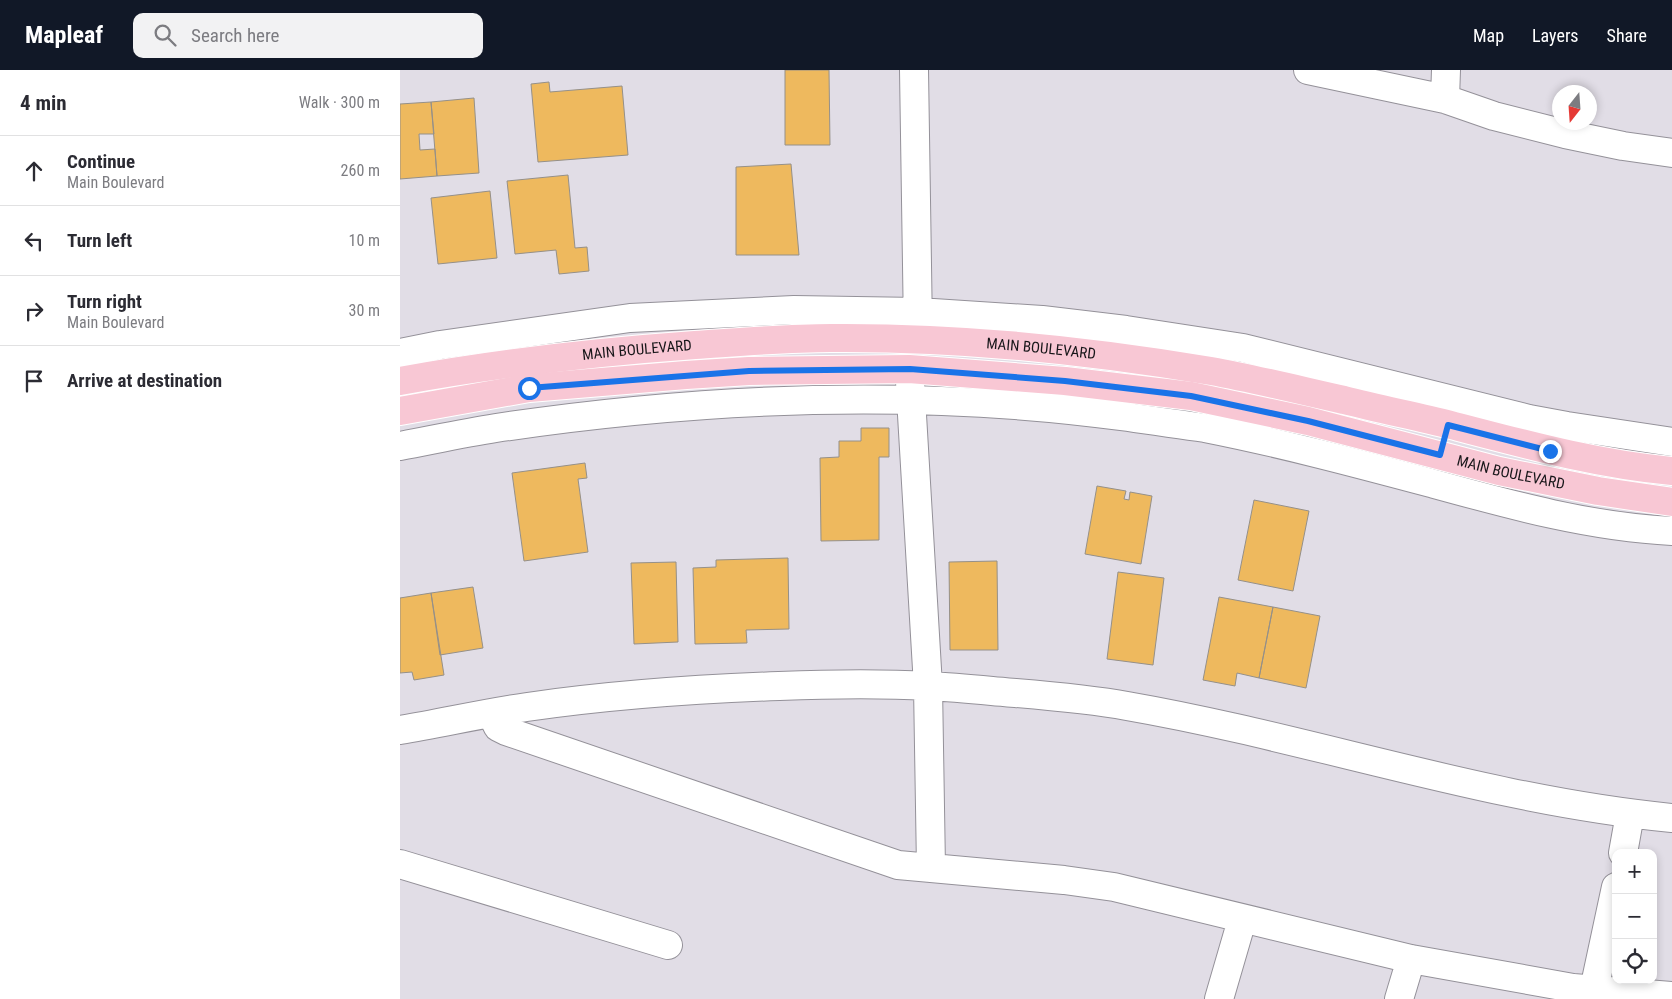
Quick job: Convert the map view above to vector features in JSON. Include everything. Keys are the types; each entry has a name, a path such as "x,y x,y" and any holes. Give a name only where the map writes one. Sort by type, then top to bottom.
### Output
{"main road":[{"name":"MAIN BOULEVARD","path":"400,381 479,368 607,352 819,338 918,339 1118,358 1212,372 1448,425 1598,462 1672,471"},
{"name":"MAIN BOULEVARD","path":"400,412 529,388 667,376 749,371 910,369 1065,381 1191,396 1308,421 1556,483 1672,502"},
{"path":"1440,455 1448,425"}],"street":[{"path":"914,70 918,339"},
{"path":"1308,70 1445,98 1494,116 1564,134 1623,146 1672,152"},
{"path":"1445,98 1446,70"},
{"path":"400,353 440,345 630,318 794,310 918,312 1042,320 1126,330 1243,348 1529,419 1672,442"},
{"path":"910,369 928,686 931,868"},
{"path":"400,446 494,428 617,412 765,400 911,399 969,401 1078,410 1256,438 1590,523 1672,531"},
{"path":"400,730 526,707 594,699 727,688 822,685 928,686 1059,696 1125,705 1225,725 1461,783 1554,802 1630,814 1672,818"},
{"path":"491,713 498,727 506,731 898,865 1064,880 1114,887 1411,960 1573,988 1593,994 1672,996"},
{"path":"1624,849 1630,814"},
{"path":"400,864 668,946"},
{"path":"1593,994 1614,894"},
{"path":"1219,999 1242,920"},
{"path":"1398,999 1411,960"}],"building":[{"path":"785,70 829,70 830,145 785,145"},
{"path":"549,82 550,92 622,86 628,155 538,162 531,84"},
{"path":"474,98 479,173 437,176 431,102"},
{"path":"431,102 434,134 419,134 420,150 435,149 437,176 400,179 400,104"},
{"path":"791,164 799,255 736,255 736,167"},
{"path":"568,175 575,248 587,247 589,271 559,274 556,250 515,254 507,181"},
{"path":"490,191 497,258 438,264 431,198"},
{"path":"861,428 889,428 889,457 879,457 879,540 821,541 820,458 839,457 839,441 861,441"},
{"path":"585,463 587,478 578,479 588,552 524,561 512,473"},
{"path":"1097,486 1126,491 1124,499 1129,500 1130,492 1152,496 1141,564 1085,554"},
{"path":"1254,500 1309,511 1293,591 1238,580"},
{"path":"788,558 789,629 746,630 747,643 695,644 693,568 716,567 716,560"},
{"path":"997,561 998,650 950,650 949,562"},
{"path":"676,562 678,642 634,644 631,563"},
{"path":"1118,572 1164,578 1153,665 1107,659"},
{"path":"473,587 483,648 440,655 431,593"},
{"path":"431,593 444,675 414,680 412,672 400,673 400,598"},
{"path":"1219,597 1273,607 1259,678 1237,673 1235,686 1203,680"},
{"path":"1273,607 1320,616 1306,688 1259,678"}],"route":[{"path":"529,388 749,371 910,369 1065,381 1191,396 1308,421 1440,455 1448,425 1550,451"}]}
